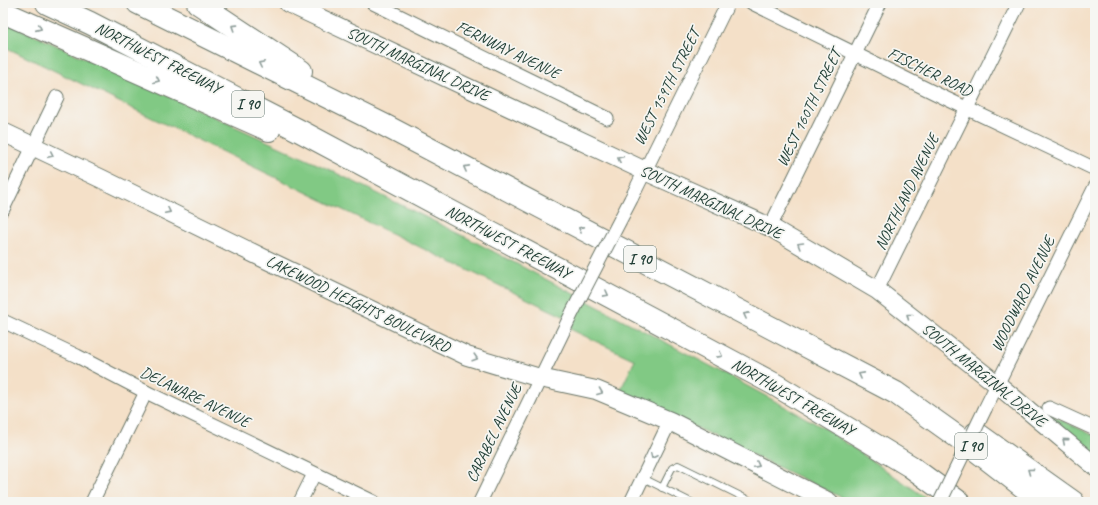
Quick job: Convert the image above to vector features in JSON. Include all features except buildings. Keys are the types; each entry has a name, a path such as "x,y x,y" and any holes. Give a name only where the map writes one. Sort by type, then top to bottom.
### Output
{"highway":[{"name":"NORTHWEST FREEWAY","path":"46,3 90,23 244,102 774,384 910,466 959,502"},
{"name":"I 90","path":"138,3 384,125 896,393 973,448 1044,502"},
{"path":"198,3 384,125"},
{"path":"3,12 448,210"},
{"path":"774,384 920,482 944,502"},
{"path":"896,393 934,407 988,441 1073,502"}],"main road":[{"name":"SOUTH MARGINAL DRIVE","path":"288,3 644,171 770,227 877,290 998,385 1095,466"},
{"name":"LAKEWOOD HEIGHTS BOULEVARD","path":"3,132 467,356 540,378 596,390 670,421 807,494 829,502"}],"street":[{"name":"FERNWAY AVENUE","path":"373,3 607,118"},
{"name":"WEST 159TH STREET","path":"540,378 728,3"},
{"name":"FISCHER ROAD","path":"752,3 854,54 1095,169"},
{"name":"WEST 160TH STREET","path":"770,227 880,3"},
{"name":"NORTHLAND AVENUE","path":"877,290 1018,3"},
{"path":"3,209 57,97"},
{"name":"WOODWARD AVENUE","path":"940,502 1095,187"},
{"name":"DELAWARE AVENUE","path":"3,321 374,502"},
{"name":"CARABEL AVENUE","path":"480,502 540,378"},
{"path":"92,502 146,392"},
{"path":"1049,408 1095,429"},
{"path":"631,502 670,421"},
{"path":"300,502 314,474"}],"lane":[{"path":"662,488 672,468 678,465 753,502"},
{"path":"643,478 691,502"}],"green space":[{"path":"3,21 328,169 462,235 720,371 824,428 925,497 923,502 851,502 620,391 635,360 570,329 573,321 3,46"},
{"path":"1053,416 1095,436 1095,454 1053,420 1051,417"}]}
